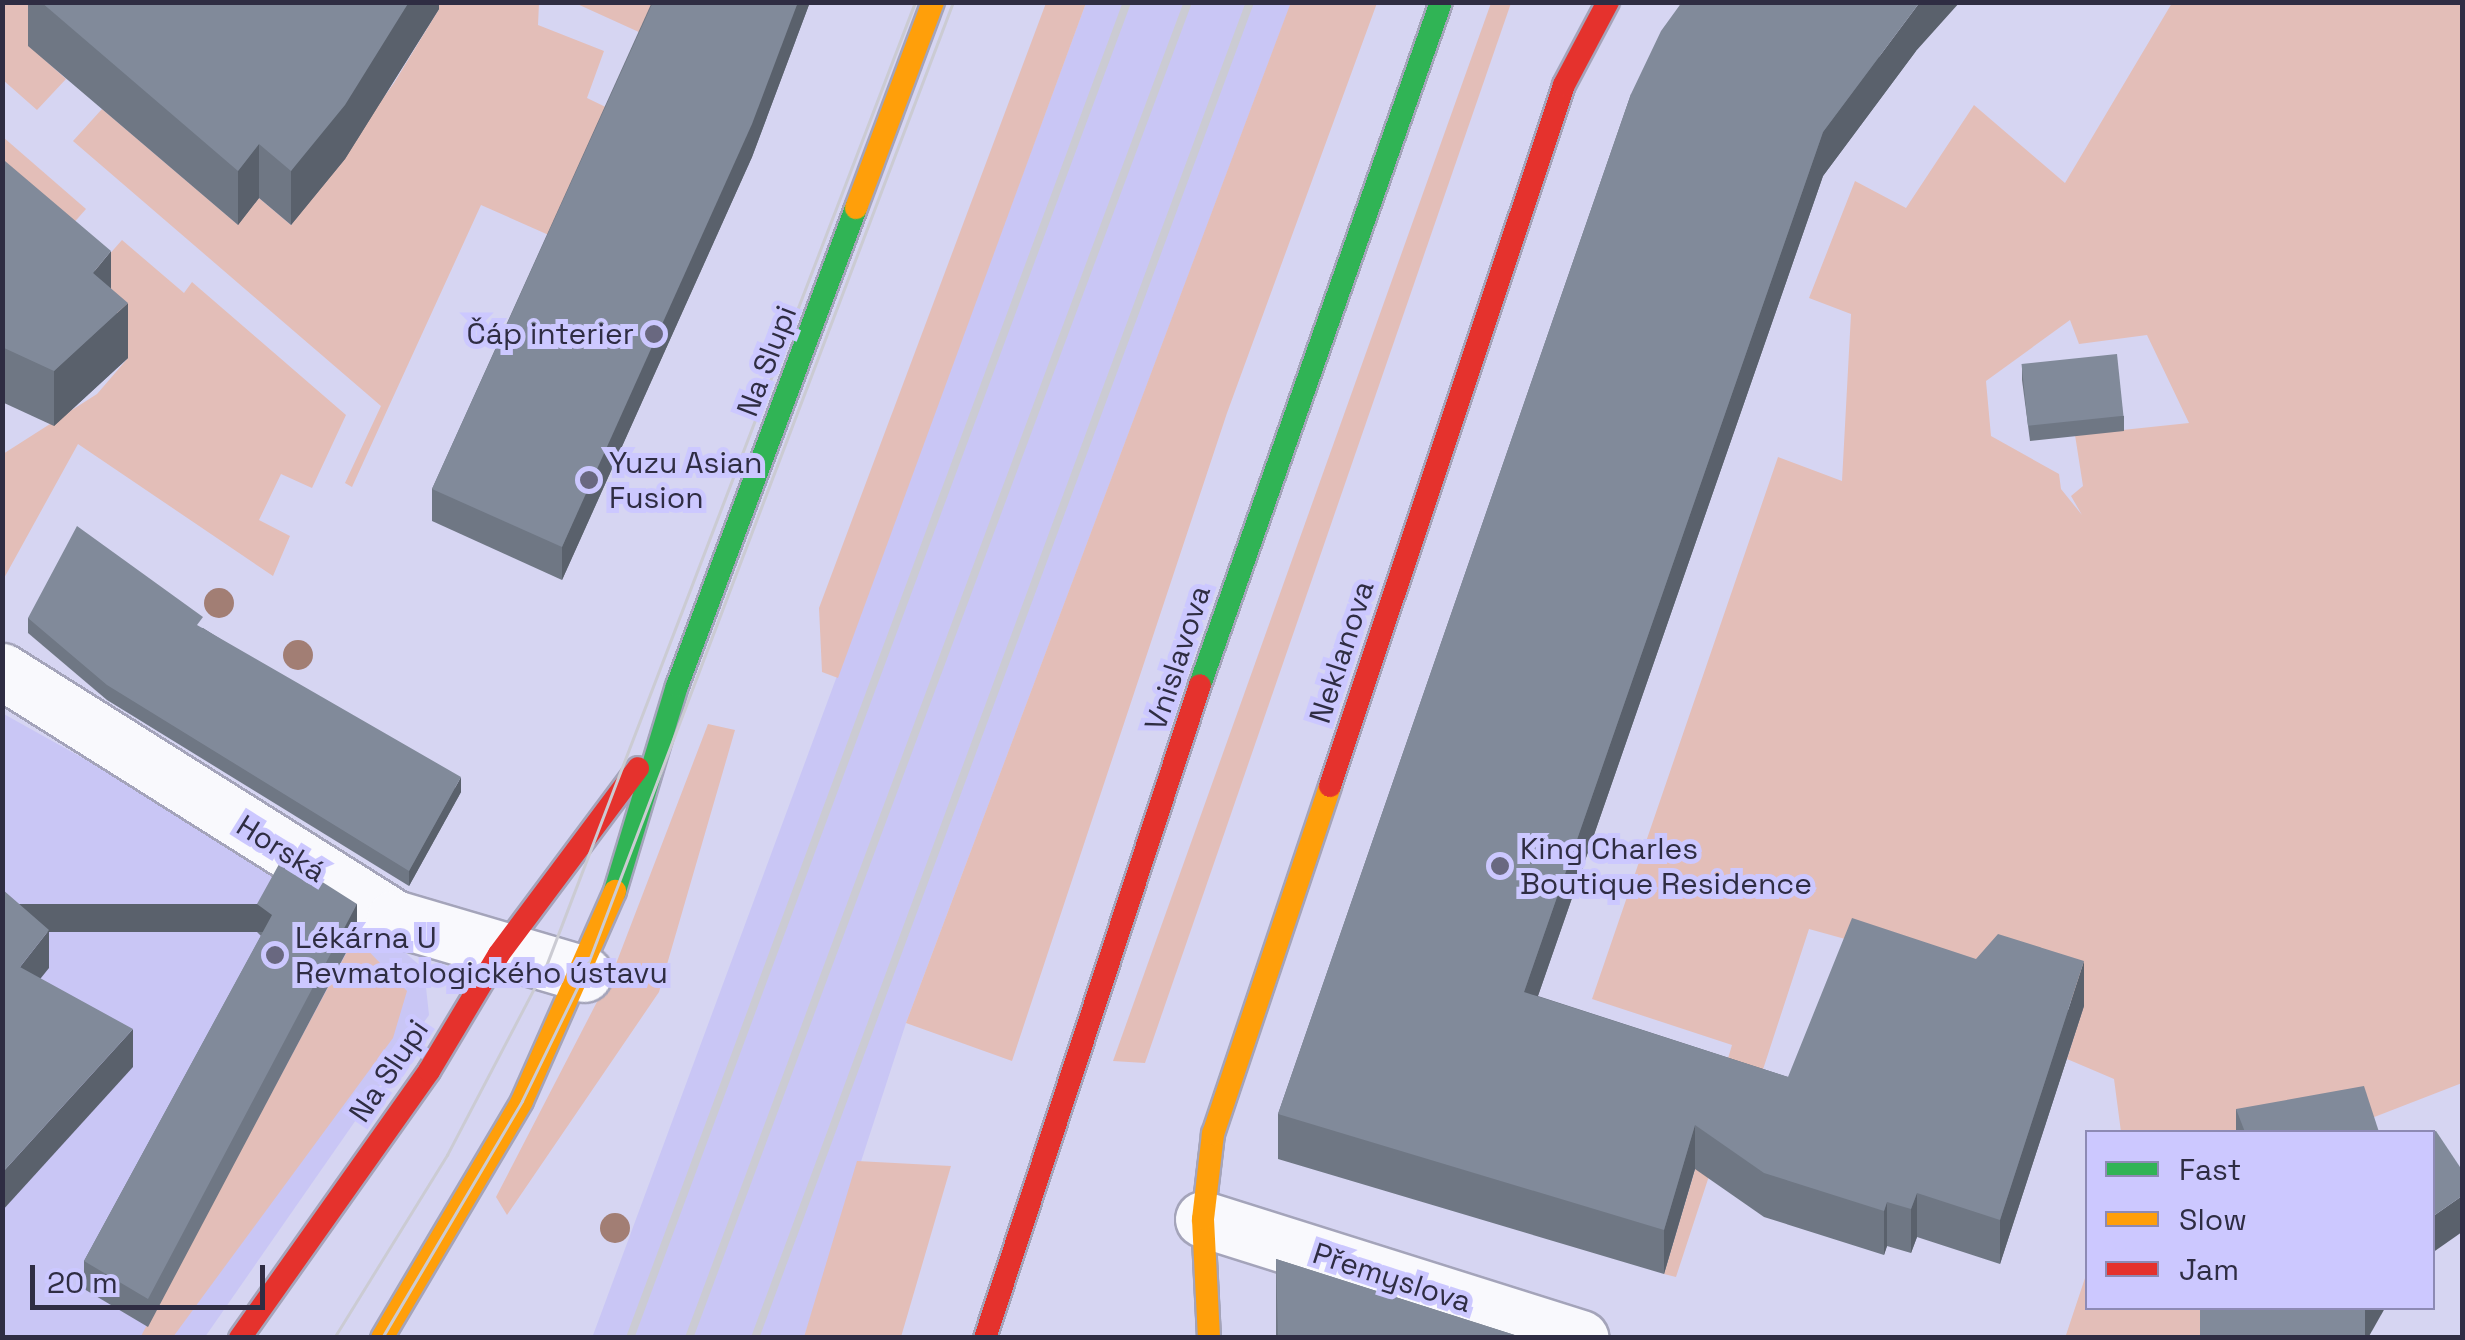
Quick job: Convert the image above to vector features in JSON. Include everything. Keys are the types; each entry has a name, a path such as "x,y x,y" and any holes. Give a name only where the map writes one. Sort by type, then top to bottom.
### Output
{"street":[{"name":"Na Slupi","path":"382,1338 522,1101 584,974 658,741 933,2"},
{"name":"Vnislavova","path":"985,1338 1248,540 1440,2"},
{"name":"Neklanova","path":"1209,1338 1203,1219 1213,1134 1564,85 1608,2"},
{"name":"Horská","path":"2,671 394,918 499,954 584,974"},
{"name":"Na Slupi","path":"240,1338 429,1070 499,954 658,741"},
{"name":"Přemyslova","path":"1203,1219 1581,1338"}],"shaded area":[{"path":"1291,2 1377,3 1227,413 1012,1061 906,1023"},
{"path":"3,3 65,3 28,45 66,79 37,110 3,80"},
{"path":"432,3 539,3 538,25 604,51 587,98 618,113 560,240 481,205 352,487 345,483 381,406 73,141 102,109 237,224 259,198 291,225 394,83 439,9"},
{"path":"575,3 659,3 641,33"},
{"path":"1046,3 1086,3 838,678 822,672 819,608"},
{"path":"1086,3 1291,3 906,1023 804,1337 592,1338"},
{"path":"1491,3 1511,3 1145,1063 1113,1061"},
{"path":"2172,3 2462,3 2462,1083 2364,1121 2312,1130 2121,1130 2114,1079 2067,1059 2084,1005 1809,929 1752,1103 1727,1121 1676,1277 1664,1274 1732,1045 1592,999 1778,457 1842,481 1851,314 1809,298 1855,181 1906,208 1974,105 2065,183","holes":["2070,320 2079,344 2147,335 2189,423 2075,435 2083,486 2071,496 2082,515 2061,489 2059,474 1991,436 1986,381"]},
{"path":"3,137 86,209 48,252 3,219"},
{"path":"122,240 184,293 192,282 346,415 312,488 281,474 259,520 290,536 273,576 78,444 3,580 3,454 97,394 128,358 84,283"},
{"path":"2,713 357,911 424,969 429,1015 205,1337 3,1337"},
{"path":"708,724 735,730 659,992 507,1215 496,1197 614,969"},
{"path":"355,937 407,991 393,1038 173,1337 140,1338"},
{"path":"857,1161 951,1166 901,1337 804,1337"},
{"path":"2085,1278 2085,1310 2206,1310 2201,1337 2065,1338"}],"building":[{"path":"41,2 409,2 345,105 291,171 259,144 238,171"},
{"path":"653,2 798,2 752,124 562,547 432,489"},
{"path":"1682,2 1920,2 1823,132 1524,992 1788,1077 1852,918 1976,959 1998,934 2084,961 2000,1220 1917,1193 1911,1209 1887,1202 1884,1211 1764,1173 1695,1125 1664,1230 1278,1114 1631,94 1661,31"},
{"path":"5,161 111,251 93,273 128,303 54,371 2,347"},
{"path":"2117,354 2123,416 2028,426 2022,364"},
{"path":"77,526 203,617 197,625 461,777 409,871 107,685 28,618"},
{"path":"283,857 357,904 148,1299 84,1261 272,915 257,904"},
{"path":"2,889 49,930 20,967 133,1029 2,1173"},
{"path":"2364,1086 2378,1130 2244,1130 2236,1109"},
{"path":"2435,1131 2462,1170 2462,1196 2435,1215"},
{"path":"1276,1259 1524,1338 1278,1338"},
{"path":"2200,1310 2365,1310 2365,1338 2200,1338"}],"tram line":[{"path":"334,1338 447,1155 546,966 915,2"},
{"path":"382,1338 522,1101 584,974 953,2"}],"railway":[{"path":"630,1338 1127,2"},
{"path":"689,1338 1188,2"},
{"path":"755,1338 1250,2"}],"traffic: fast":[{"path":"1200,685 1441,2"},
{"path":"615,891 677,686 856,208"}],"traffic: slow":[{"path":"856,208 933,2"},
{"path":"1209,1338 1203,1219 1213,1134 1330,786"},
{"path":"382,1338 522,1101 615,891"}],"traffic: jam":[{"path":"1330,786 1564,85 1608,2"},
{"path":"985,1338 1200,685"},
{"path":"240,1338 429,1071 499,954 638,768"}],"place":[{"name":"Čáp interier","path":"654,334"},
{"name":"Yuzu Asian Fusion","path":"589,480"},
{"name":"King Charles Boutique Residence","path":"1500,866"},
{"name":"Lékárna U Revmatologického ústavu","path":"275,955"}]}
